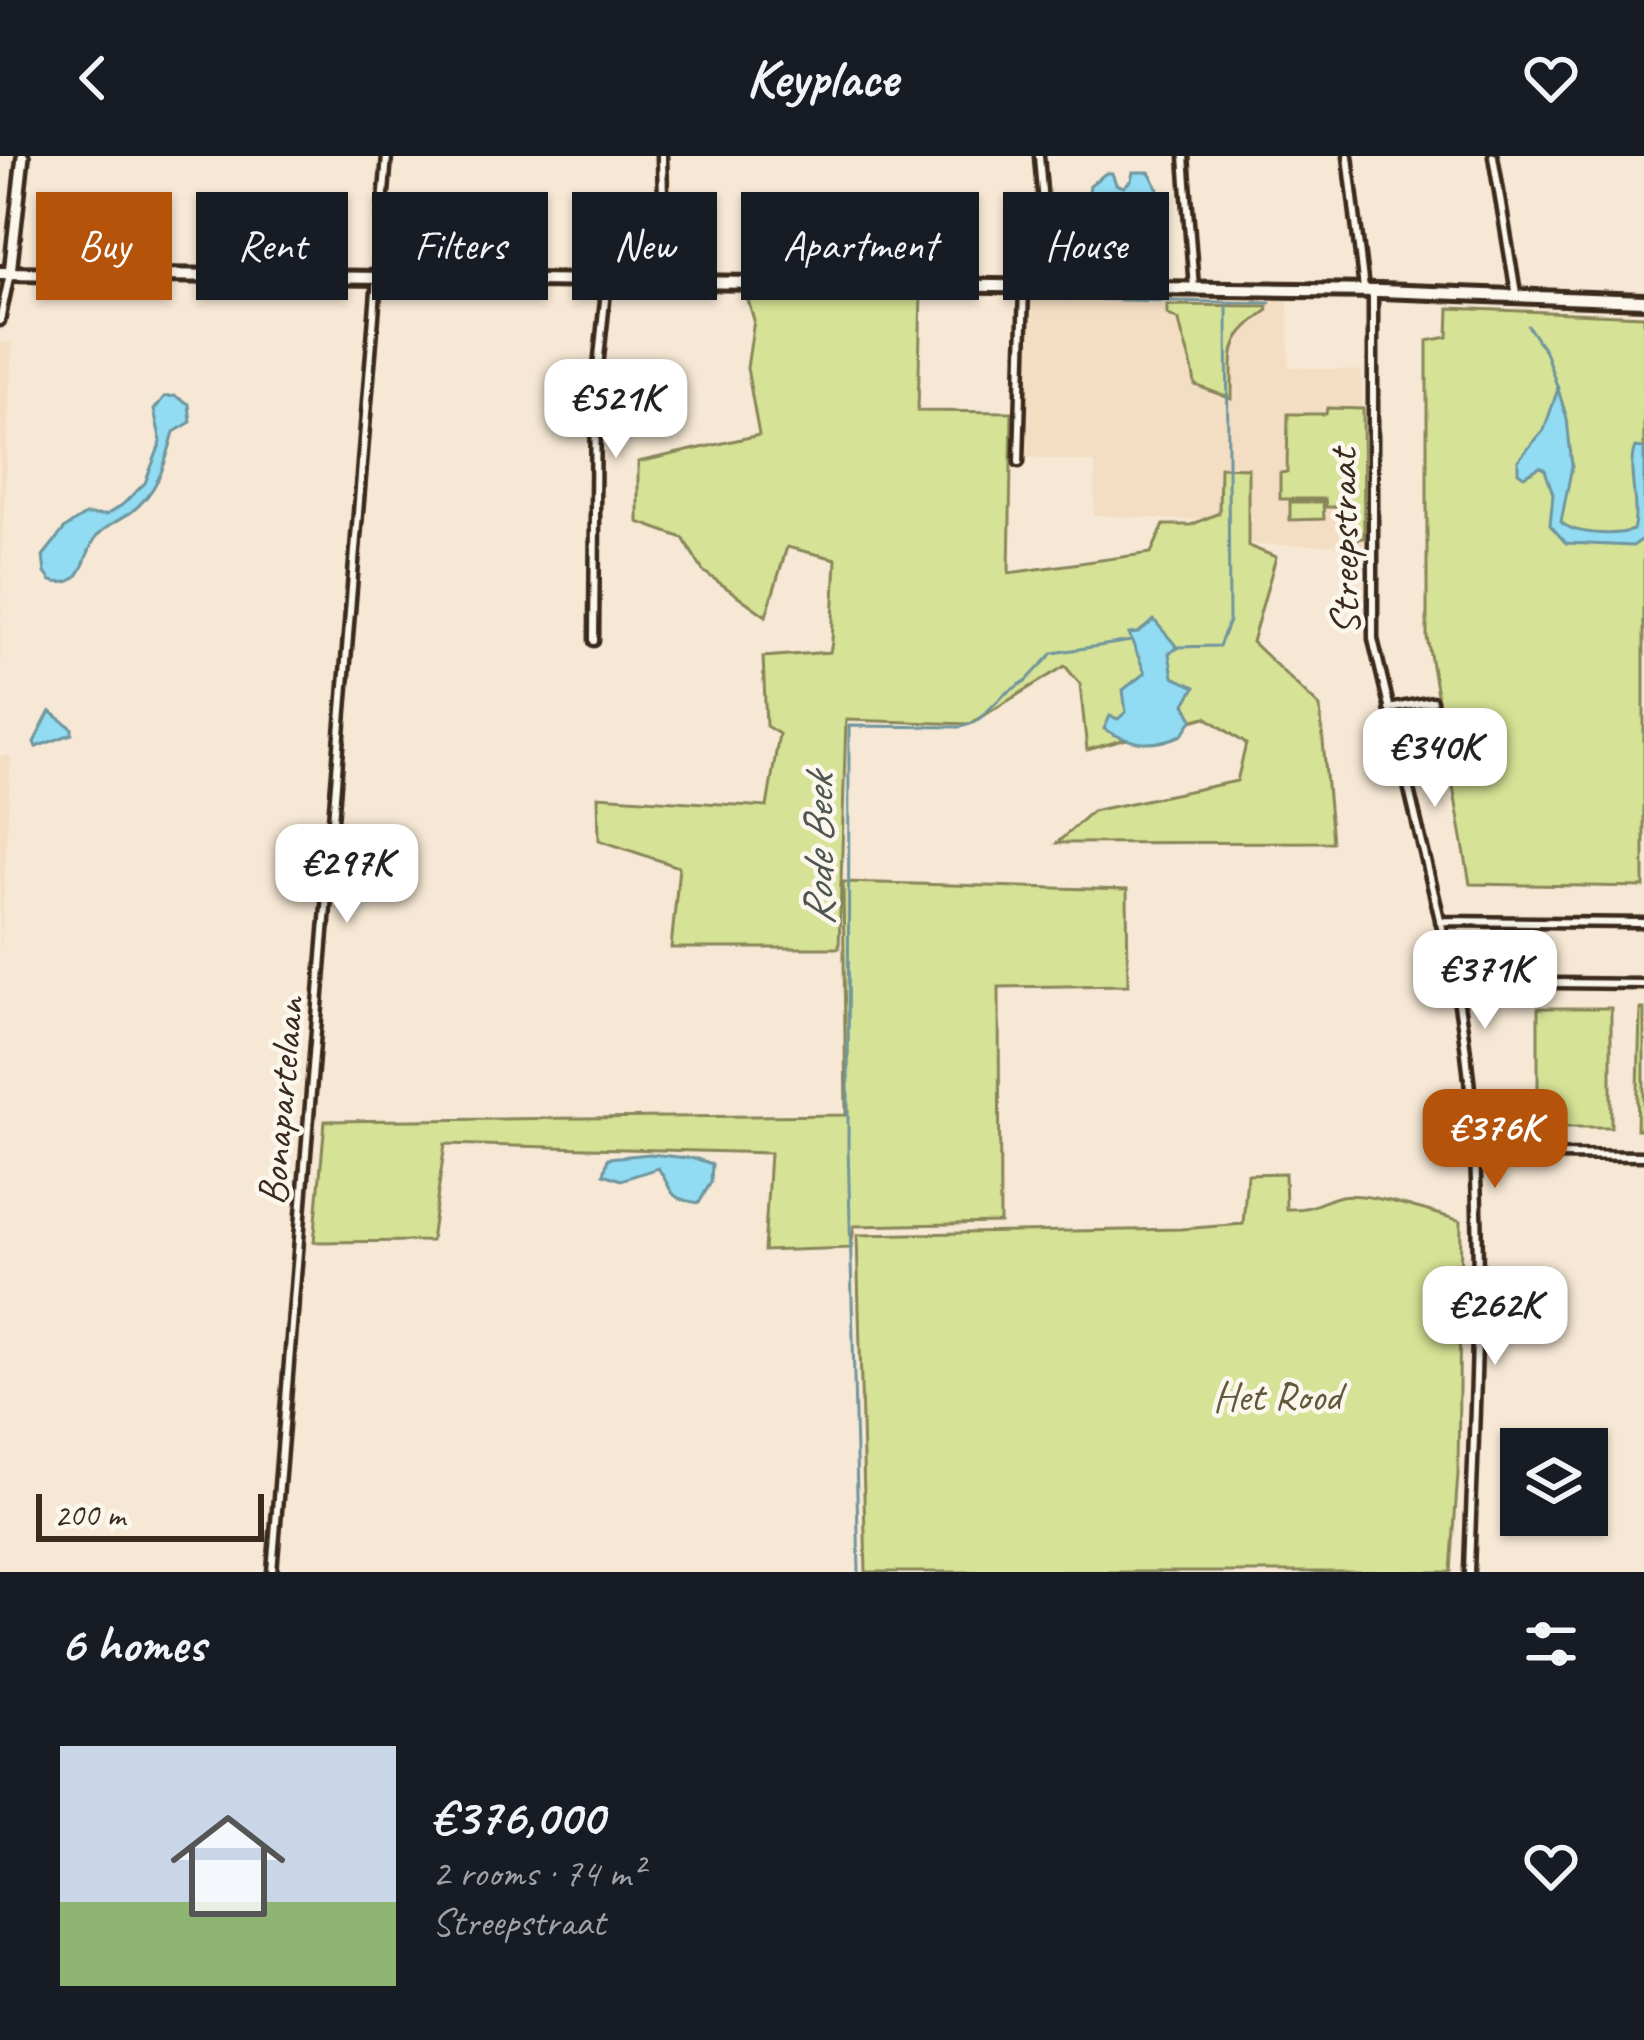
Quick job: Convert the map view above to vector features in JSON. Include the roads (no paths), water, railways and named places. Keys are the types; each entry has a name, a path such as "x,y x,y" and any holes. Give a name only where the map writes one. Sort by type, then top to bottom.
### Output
{"main road":[{"path":"23,156 5,273 372,277"},
{"path":"717,283 1003,286"},
{"path":"1169,288 1644,301"}],"street":[{"name":"Bonapartelaan","path":"385,192 387,156"},
{"path":"662,156 663,192"},
{"path":"1039,156 1042,192"},
{"path":"1184,156 1194,288"},
{"name":"Streepstraat","path":"1348,156 1369,291 1372,622 1463,1026 1474,1229 1469,1572"},
{"path":"1493,156 1516,297"},
{"path":"0,321 5,273"},
{"name":"Bonapartelaan","path":"272,1572 378,300"},
{"path":"594,641 596,386 605,300"},
{"path":"1019,462 1024,300"},
{"path":"1389,709 1432,701"},
{"path":"1440,921 1644,923"},
{"path":"1455,982 1644,984"},
{"path":"1473,1154 1644,1156"}],"water":[{"path":"1133,172 1149,172 1160,192 1089,192 1090,185 1106,173 1112,173 1116,184 1124,187"},
{"path":"1558,389 1572,466 1561,522 1596,533 1633,530 1633,456 1635,447 1644,448 1644,538 1633,546 1566,543 1550,525 1553,494 1545,470 1540,467 1524,476 1518,472 1518,460 1544,430"},
{"path":"175,396 189,404 191,422 174,432 154,486 140,505 98,535 77,575 63,583 51,581 43,556 65,528 85,515 106,515 145,483 161,442 154,410 164,397"},
{"path":"1154,620 1178,648 1169,653 1173,677 1195,687 1185,704 1193,719 1182,735 1142,743 1104,729 1110,716 1118,719 1126,712 1123,690 1145,673 1129,634"},
{"path":"50,711 72,728 72,734 36,747 34,742"},
{"path":"650,1154 712,1164 711,1182 699,1203 672,1193 658,1168 621,1180 604,1174 608,1158"}],"waterway":[{"path":"1125,300 1270,303"},
{"name":"Rode Beek","path":"1176,647 1219,646 1229,621 1227,303"},
{"path":"1528,326 1545,351 1558,389"},
{"name":"Rode Beek","path":"859,1572 848,1145 849,726 961,727 976,722 1053,653 1131,641"}],"park label":[{"name":"Het Rood","path":"1277,1396"}]}
